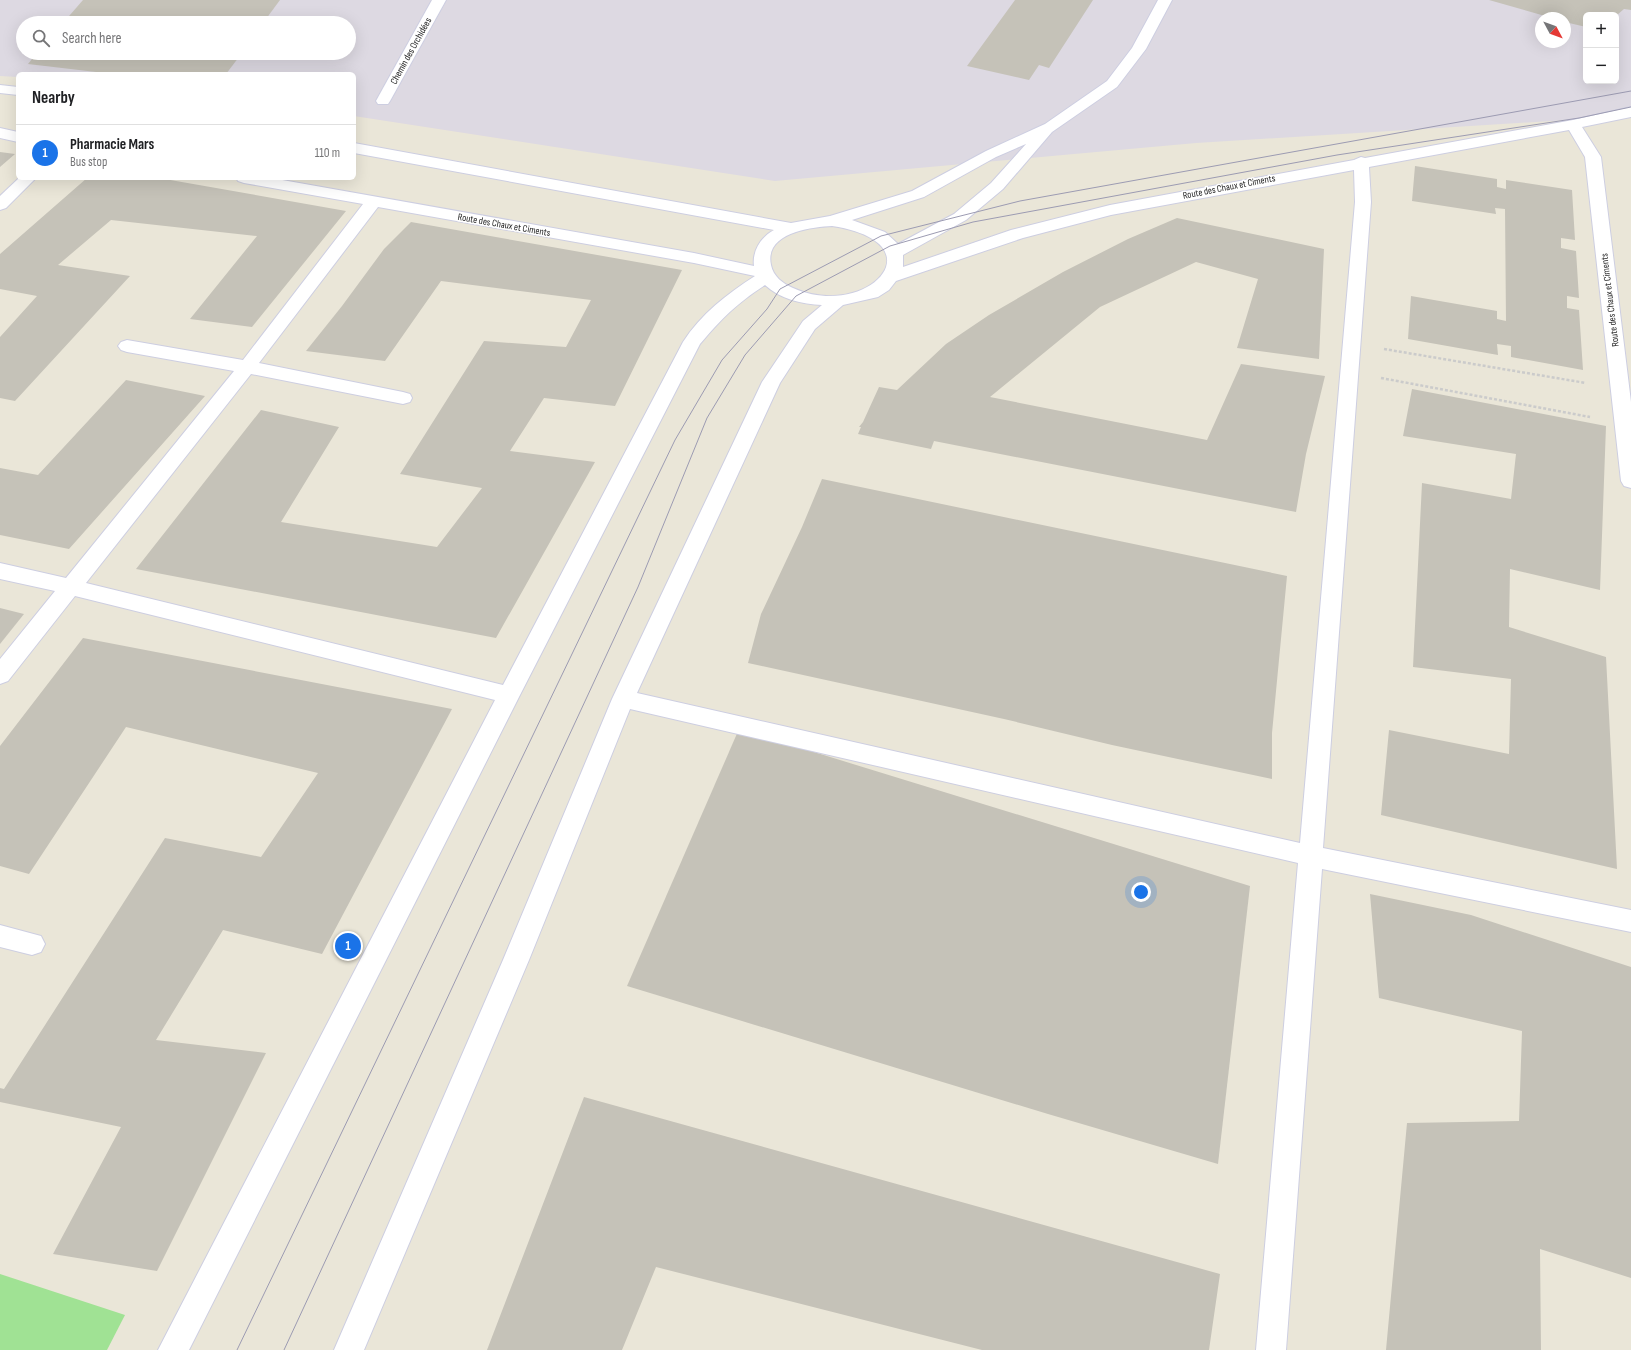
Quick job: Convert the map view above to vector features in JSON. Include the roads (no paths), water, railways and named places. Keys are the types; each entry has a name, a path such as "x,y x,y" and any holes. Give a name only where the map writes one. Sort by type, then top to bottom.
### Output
{"street":[{"name":"Chemin des Orchidées","path":"383,101 439,0"},
{"path":"832,221 918,194 992,154 1050,127 1112,84 1139,49 1165,0"},
{"path":"0,89 16,91"},
{"name":"Route des Chaux et Ciments","path":"890,277 1017,234 1110,210 1631,112"},
{"name":"Route des Chaux et Ciments","path":"1573,124 1593,157 1631,481"},
{"path":"894,253 960,217 997,186 1050,127"},
{"path":"0,134 16,136"},
{"path":"356,148 791,228"},
{"path":"1271,1350 1363,202 1361,162"},
{"path":"0,205 26,180"},
{"name":"Route des Chaux et Ciments","path":"255,180 694,258 766,275"},
{"path":"0,675 247,367 374,202"},
{"path":"832,221 850,223 867,228 881,236 894,253 895,265 890,277 878,288 860,297 838,301 816,301 796,296 780,289 766,275 762,260 766,248 776,237 791,228 811,222 832,221"},
{"path":"173,1350 692,342 712,318 732,298 766,275"},
{"path":"348,1350 516,960 623,699 771,382 809,325 838,301"},
{"path":"127,346 247,367 404,398"},
{"path":"0,571 72,587 509,695"},
{"path":"623,699 810,740 1161,823 1406,876 1631,921"},
{"path":"0,936 32,944"}],"tram line":[{"path":"237,1350 675,440 722,360 767,309 780,289 881,236 1020,201 1631,91"},
{"path":"284,1350 638,587 707,418 745,355 796,296 890,246 973,222 1337,155 1579,118 1631,107"}],"place":[{"name":"Pharmacie Mars","path":"348,946"}]}
